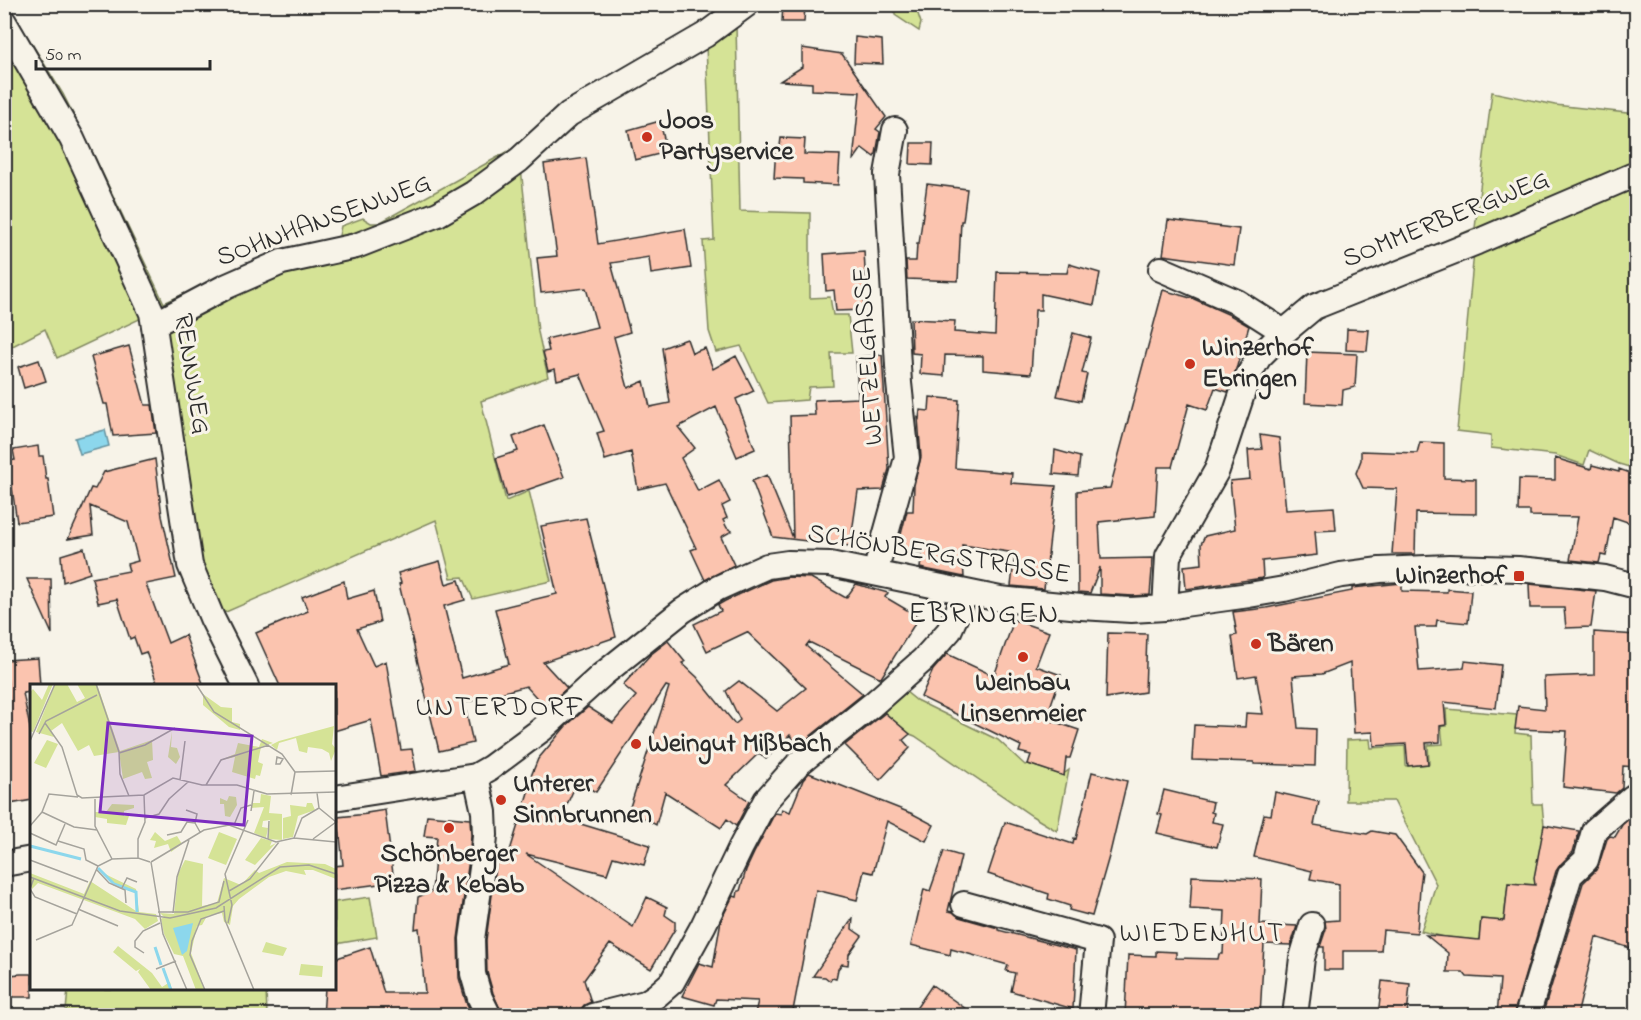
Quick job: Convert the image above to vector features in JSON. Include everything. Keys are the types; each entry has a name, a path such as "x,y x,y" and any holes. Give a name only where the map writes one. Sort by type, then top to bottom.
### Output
{"street":[{"name":"SOHNHANSENWEG","path":"155,324 282,262 356,246 438,214 474,193 519,160 569,114 705,35 747,4"},
{"name":"RENNWEG","path":"4,22 72,139 152,313 190,565 212,618 245,684"},
{"name":"WETZELGASSE","path":"875,573 907,458 899,383 887,174 895,130"},
{"name":"SOMMERBERGWEG","path":"1165,608 1168,556 1217,470 1248,376 1259,357 1284,332 1314,307 1477,242 1636,174"},
{"path":"1161,269 1237,302 1284,332"},
{"name":"SCHÖNBERGSTRASSE","path":"336,798 476,776 541,730 664,623 718,588 767,566 788,563 831,564 1000,599 1131,610 1165,608 1184,603 1284,589 1341,575 1380,570 1449,567 1518,569 1605,578 1636,586"},
{"path":"593,1016 645,1003 672,982 703,926 766,800 798,764 872,705 923,660 949,631 966,593"},
{"path":"476,776 484,812 485,835 472,939 473,974 480,998 489,1016"},
{"path":"1527,1016 1570,875 1586,860 1594,831 1633,797 1636,797"},
{"path":"4,864 30,859"},
{"path":"964,904 1098,941 1091,1016"},
{"path":"1295,1016 1302,958 1312,925"}],"green space":[{"path":"5,5 8,5 63,94 164,303 257,261 321,246 339,236 341,226 363,218 371,223 379,223 516,147 521,168 538,332 548,377 481,401 506,501 529,491 551,581 473,599 463,577 451,578 436,520 219,615 201,565 152,313 57,358 45,329 5,350"},
{"path":"895,5 915,5 921,23 919,31 895,15"},
{"path":"736,24 740,211 810,213 810,298 830,297 833,315 848,315 852,353 831,353 833,386 809,387 807,400 768,403 741,346 716,352 709,331 703,241 714,240 706,45"},
{"path":"1492,92 1555,105 1636,114 1636,469 1589,450 1584,465 1555,455 1491,448 1491,435 1457,431 1474,252 1320,294 1475,228"},
{"path":"900,687 916,700 998,740 1025,765 1062,775 1069,770 1057,831 910,734 884,712"},
{"path":"1446,709 1517,715 1515,733 1531,735 1533,804 1542,804 1544,825 1537,885 1508,883 1504,919 1502,921 1481,919 1479,940 1444,937 1421,931 1436,884 1394,801 1346,801 1347,740 1370,739 1371,748 1405,746 1406,766 1429,764 1428,745 1443,744 1441,726 1447,726"},
{"path":"370,897 377,937 336,944 336,902"},
{"path":"68,990 266,990 267,1015 5,1015 66,1011"}],"water":[{"path":"105,430 109,446 80,454 75,438"}],"building":[{"path":"783,4 805,4 804,22 782,22"},
{"path":"855,37 882,40 883,64 854,63"},
{"path":"802,48 842,54 886,117 876,129 880,132 874,157 862,148 853,161 860,92 812,90 812,83 780,81 802,67"},
{"name":"Joos Partyservice","path":"660,121 667,152 635,160 628,130"},
{"path":"781,138 805,139 804,154 840,155 838,185 803,183 803,179 774,178 776,147 780,146"},
{"path":"911,143 933,143 932,165 910,164"},
{"path":"586,158 598,244 685,229 691,268 651,274 649,257 611,263 630,332 614,337 628,388 644,381 650,407 670,403 662,348 687,339 692,353 705,348 713,369 736,356 754,391 736,399 755,449 737,457 716,407 678,427 695,448 681,458 698,491 719,480 730,502 722,506 727,518 723,520 727,528 732,531 721,537 734,565 705,580 691,550 696,548 665,483 638,489 631,452 605,460 597,433 604,431 580,374 557,380 555,369 548,371 543,352 549,351 546,339 597,327 586,288 541,293 537,258 557,256 544,164"},
{"path":"927,184 967,189 963,221 961,221 958,281 907,279 906,261 916,261"},
{"path":"1168,220 1239,229 1234,265 1163,255"},
{"path":"864,251 866,288 863,288 864,310 836,311 834,290 826,291 824,254"},
{"path":"1069,264 1100,273 1094,305 1041,294 1041,310 1035,310 1031,374 983,370 983,356 945,355 944,376 920,374 921,354 912,353 911,319 955,321 954,332 995,335 997,272 1067,273"},
{"name":"Winzerhof Ebringen","path":"1163,290 1194,299 1249,326 1228,392 1215,388 1207,410 1189,404 1172,467 1158,467 1155,516 1099,522 1101,559 1153,558 1150,595 1100,594 1100,567 1090,593 1078,592 1077,491 1110,488"},
{"path":"1347,329 1369,330 1367,351 1346,350"},
{"path":"1073,333 1091,338 1082,373 1087,374 1081,401 1057,396"},
{"path":"129,346 145,405 152,405 156,433 113,436 107,404 104,404 91,357"},
{"path":"1307,352 1357,354 1355,387 1343,390 1342,405 1305,403"},
{"path":"882,355 889,469 883,490 858,491 850,546 773,537 752,481 767,475 793,538 790,416 815,415 814,400 858,398 856,357"},
{"path":"39,360 46,381 24,388 18,367"},
{"path":"930,397 959,400 955,468 1012,473 1011,483 1056,486 1044,589 1011,586 1015,553 962,545 964,577 920,568 922,553 898,546 907,511 913,511 914,485 921,457 918,418 920,410 929,411"},
{"path":"544,425 564,477 507,497 496,458 518,451 513,437"},
{"path":"1260,435 1279,438 1286,510 1334,507 1336,530 1315,531 1317,555 1262,561 1263,578 1186,589 1184,566 1202,564 1201,544 1205,536 1235,529 1230,481 1250,479 1248,450 1262,449"},
{"path":"1420,442 1444,443 1444,478 1476,479 1476,514 1416,513 1415,554 1392,554 1397,489 1363,488 1356,473 1361,460 1361,451 1417,453"},
{"path":"38,446 39,456 43,456 46,479 48,479 53,517 17,522 6,461 15,460 13,450"},
{"path":"1055,450 1080,457 1078,476 1053,474"},
{"path":"1555,458 1591,469 1592,465 1619,472 1619,469 1636,475 1636,525 1613,517 1606,556 1601,555 1599,563 1570,560 1578,517 1530,516 1530,511 1518,511 1519,479 1555,480"},
{"path":"155,459 162,516 176,578 146,584 168,643 185,635 203,684 157,684 146,652 140,654 134,637 130,639 117,599 98,603 92,578 129,571 127,564 138,561 128,522 90,506 93,535 68,539 91,488 95,489 104,472"},
{"path":"586,518 616,637 543,662 567,688 545,707 526,686 464,703 473,743 439,751 398,573 440,561 446,584 459,580 465,600 444,606 462,678 509,664 495,609 557,594 541,526"},
{"path":"84,548 90,573 63,582 61,555"},
{"path":"789,577 811,578 846,598 856,584 888,593 885,597 919,617 881,678 809,642 806,646 863,694 798,746 790,735 766,759 759,753 726,785 749,801 736,826 727,819 721,828 665,792 656,825 629,810 669,687 666,686 596,792 577,782 561,818 650,845 644,865 613,857 607,874 526,854 633,927 647,897 667,907 665,915 675,922 675,929 651,969 610,944 584,980 591,1002 581,1009 562,1016 503,1016 487,972 486,940 498,850 509,854 530,786 527,786 538,759 566,726 588,707 613,723 636,696 623,685 650,655 668,641 685,662 682,663 697,677 735,724 740,720 726,691 739,681 777,711 806,688 747,632 707,651 694,624 721,611 718,605 725,601 771,580"},
{"path":"27,579 51,579 52,634"},
{"path":"344,581 347,599 374,591 380,622 357,629 374,666 386,661 401,750 412,749 416,771 381,776 371,720 336,730 336,684 279,684 256,633 308,611 302,597"},
{"path":"1402,583 1402,591 1447,592 1447,589 1471,591 1468,623 1437,620 1436,627 1415,627 1419,671 1464,668 1465,661 1501,665 1496,708 1444,702 1446,725 1440,726 1440,742 1426,743 1428,764 1408,766 1406,744 1374,746 1373,732 1354,733 1350,663 1322,674 1293,676 1298,728 1316,729 1315,766 1192,760 1194,725 1245,727 1246,713 1263,714 1256,675 1238,678 1232,636 1237,635 1233,612 1352,591 1352,588"},
{"path":"1529,584 1596,591 1591,627 1566,628 1564,608 1530,608"},
{"path":"1014,620 1049,632 1036,666 1061,675 1046,719 1079,730 1070,758 1066,758 1064,776 1028,764 1031,755 1019,752 1021,746 921,697 933,670 947,654 994,676"},
{"path":"1594,632 1636,635 1636,767 1623,766 1622,788 1616,793 1563,787 1567,731 1515,729 1518,706 1545,709 1544,677 1594,675"},
{"path":"1108,633 1147,634 1145,692 1106,698"},
{"path":"38,658 40,684 30,684 30,692 23,693 30,728 30,800 4,805 4,718 10,717 6,660"},
{"path":"885,713 910,734 903,740 910,748 880,780 845,745"},
{"path":"1092,772 1127,781 1092,916 1069,910 1070,906 1048,899 1049,894 988,874 1005,822 1073,844"},
{"path":"809,773 913,814 934,825 926,841 887,821 873,873 864,871 857,900 816,890 792,1016 756,1016 758,1001 716,999 714,1005 682,996 699,963 713,967 721,920 733,896 737,897 740,891 754,853 775,813 781,814 782,809 790,812 803,780"},
{"path":"1164,790 1213,802 1212,822 1223,824 1217,847 1157,833 1162,815 1158,814"},
{"path":"1275,792 1319,802 1314,825 1367,834 1372,831 1395,835 1422,872 1417,933 1383,930 1381,951 1343,951 1343,970 1324,970 1324,947 1320,947 1326,929 1325,921 1339,920 1339,884 1310,879 1312,871 1254,857 1264,814 1271,815"},
{"path":"385,810 394,882 336,890 336,866 343,865 338,817"},
{"path":"1636,813 1633,840 1636,840 1636,950 1596,937 1577,1016 1542,1016 1583,883 1596,870 1607,839 1610,836 1615,837 1622,825"},
{"path":"427,815 470,819 469,859 458,939 459,978 473,1016 323,1016 325,990 336,990 336,958 370,947 384,993 425,993 419,928 415,929 418,897 432,891 437,837 424,836"},
{"path":"1544,825 1579,831 1573,852 1556,871 1513,1016 1497,1016 1500,979 1467,977 1463,972 1447,972 1448,953 1426,935 1479,940 1481,919 1504,921 1508,883 1535,885 1534,878"},
{"path":"944,851 961,856 948,911 959,917 998,928 998,930 1076,950 1073,1009 1011,991 1015,973 1006,971 1008,965 951,949 950,955 911,945 924,889 930,891"},
{"path":"1192,876 1262,879 1260,924 1297,926 1291,945 1264,944 1260,1016 1125,1016 1128,955 1156,956 1156,951 1176,952 1176,958 1218,959 1219,954 1223,954 1225,911 1190,909"},
{"path":"853,918 852,929 862,936 849,954 848,965 842,964 838,969 836,979 832,978 830,981 825,977 813,976"},
{"path":"30,974 32,997 9,997 9,975"},
{"path":"1382,981 1410,984 1407,1016 1378,1016"},
{"path":"932,985 976,1016 911,1016"}],"place":[{"name":"Joos Partyservice","path":"647,137"},
{"name":"Winzerhof Ebringen","path":"1190,364"},
{"name":"Winzerhof","path":"1519,576"},
{"name":"Bären","path":"1256,644"},
{"name":"Weinbau Linsenmeier","path":"1023,657"},
{"name":"Weingut Mißbach","path":"636,744"},
{"name":"Unterer Sinnbrunnen","path":"501,800"},
{"name":"Schönberger Pizza & Kebab","path":"449,828"}],"district":[{"name":"EBRINGEN","path":"984,615"},
{"name":"UNTERDORF","path":"500,708"},
{"name":"WIEDENHUT","path":"1202,934"}]}
